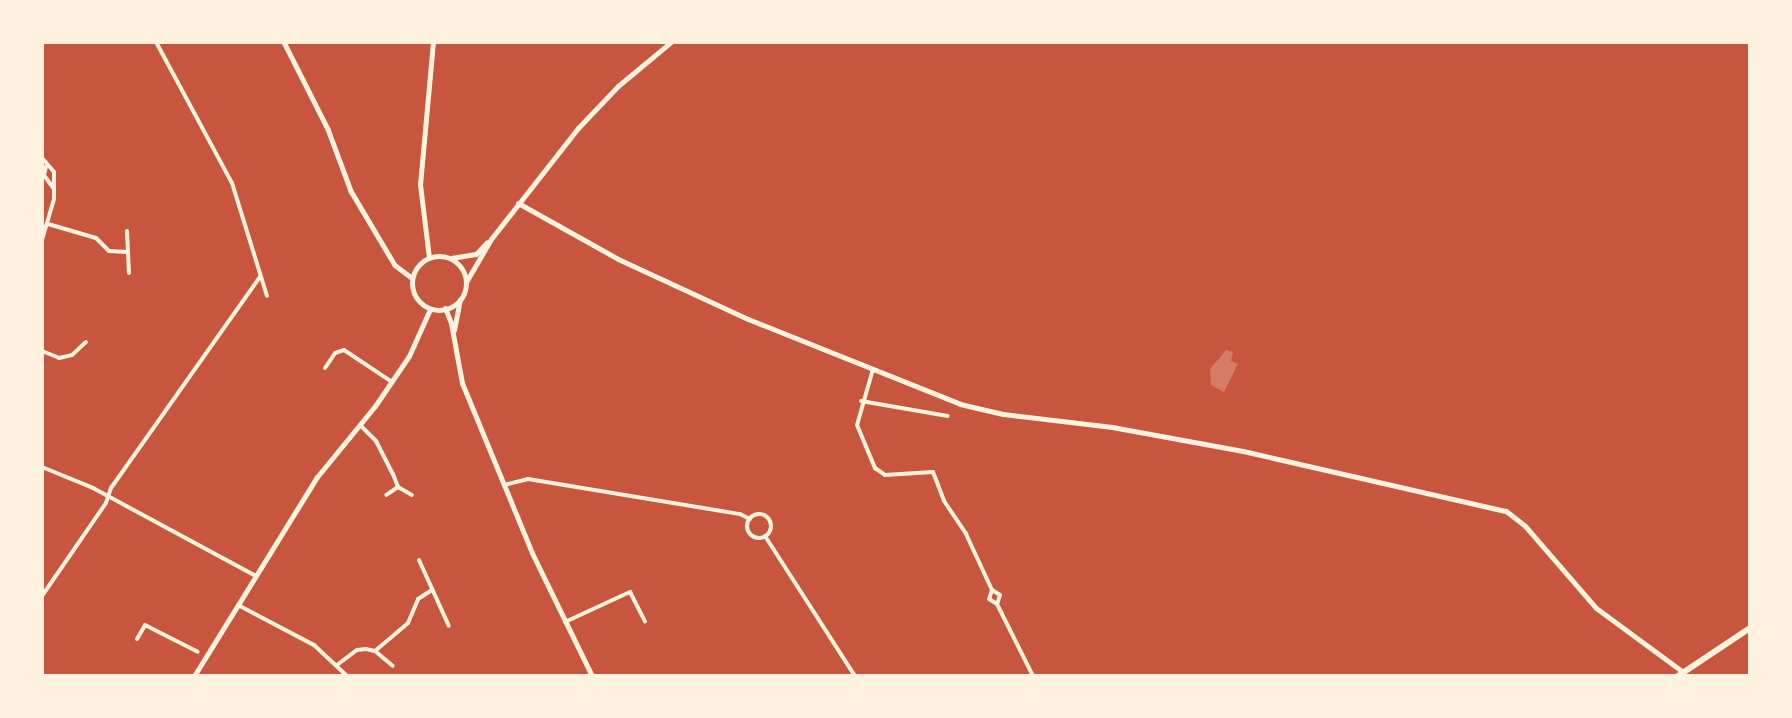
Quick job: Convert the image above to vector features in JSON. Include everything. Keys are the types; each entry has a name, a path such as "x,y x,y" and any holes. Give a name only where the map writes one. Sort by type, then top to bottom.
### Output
{"main road":[{"path":"453,334 466,282 491,239 598,105 671,42"},
{"path":"518,203 618,259 748,319 960,404 1003,414 1184,440 1506,511 1525,526 1596,608 1683,675 1750,628"},
{"path":"430,309 413,291 412,278 429,258 476,254 491,239"},
{"path":"450,258 462,270 466,282"},
{"path":"430,309 445,308 460,300"},
{"path":"445,308 453,334 462,383 503,486 564,622 592,676"},
{"path":"194,676 317,477 392,382 415,346 430,309"}],"street":[{"path":"156,42 232,183 267,296"},
{"path":"284,42 328,129 351,191 395,265 412,278"},
{"path":"429,258 420,185 433,42"},
{"path":"42,158 46,166 47,184 54,189"},
{"path":"42,240 48,224 54,189 54,172 46,166"},
{"path":"48,224 96,238 109,251 127,252"},
{"path":"127,231 129,273"},
{"path":"42,596 260,277"},
{"path":"42,351 65,357 77,353 86,342"},
{"path":"325,368 335,353 344,350 392,382"},
{"path":"873,369 861,401 857,425 875,468 881,474 933,472 944,501 966,534 992,590 1000,595 997,604"},
{"path":"861,401 948,416"},
{"path":"360,425 376,441 398,487 412,495"},
{"path":"42,467 109,496 256,576"},
{"path":"503,486 528,479 740,514 750,519 762,515 769,520 771,529 765,536"},
{"path":"386,495 398,487"},
{"path":"750,519 751,534 765,536 855,676"},
{"path":"419,560 449,626"},
{"path":"375,651 408,623 418,599 432,590"},
{"path":"992,590 989,600 997,604 1033,676"},
{"path":"564,622 630,592 645,621"},
{"path":"238,604 292,631 337,665 347,676"},
{"path":"137,639 145,626 198,652"},
{"path":"337,665 357,650 375,651 393,666"}],"building":[{"path":"1226,350 1233,352 1231,361 1238,364 1224,392 1211,385 1210,369"}]}
